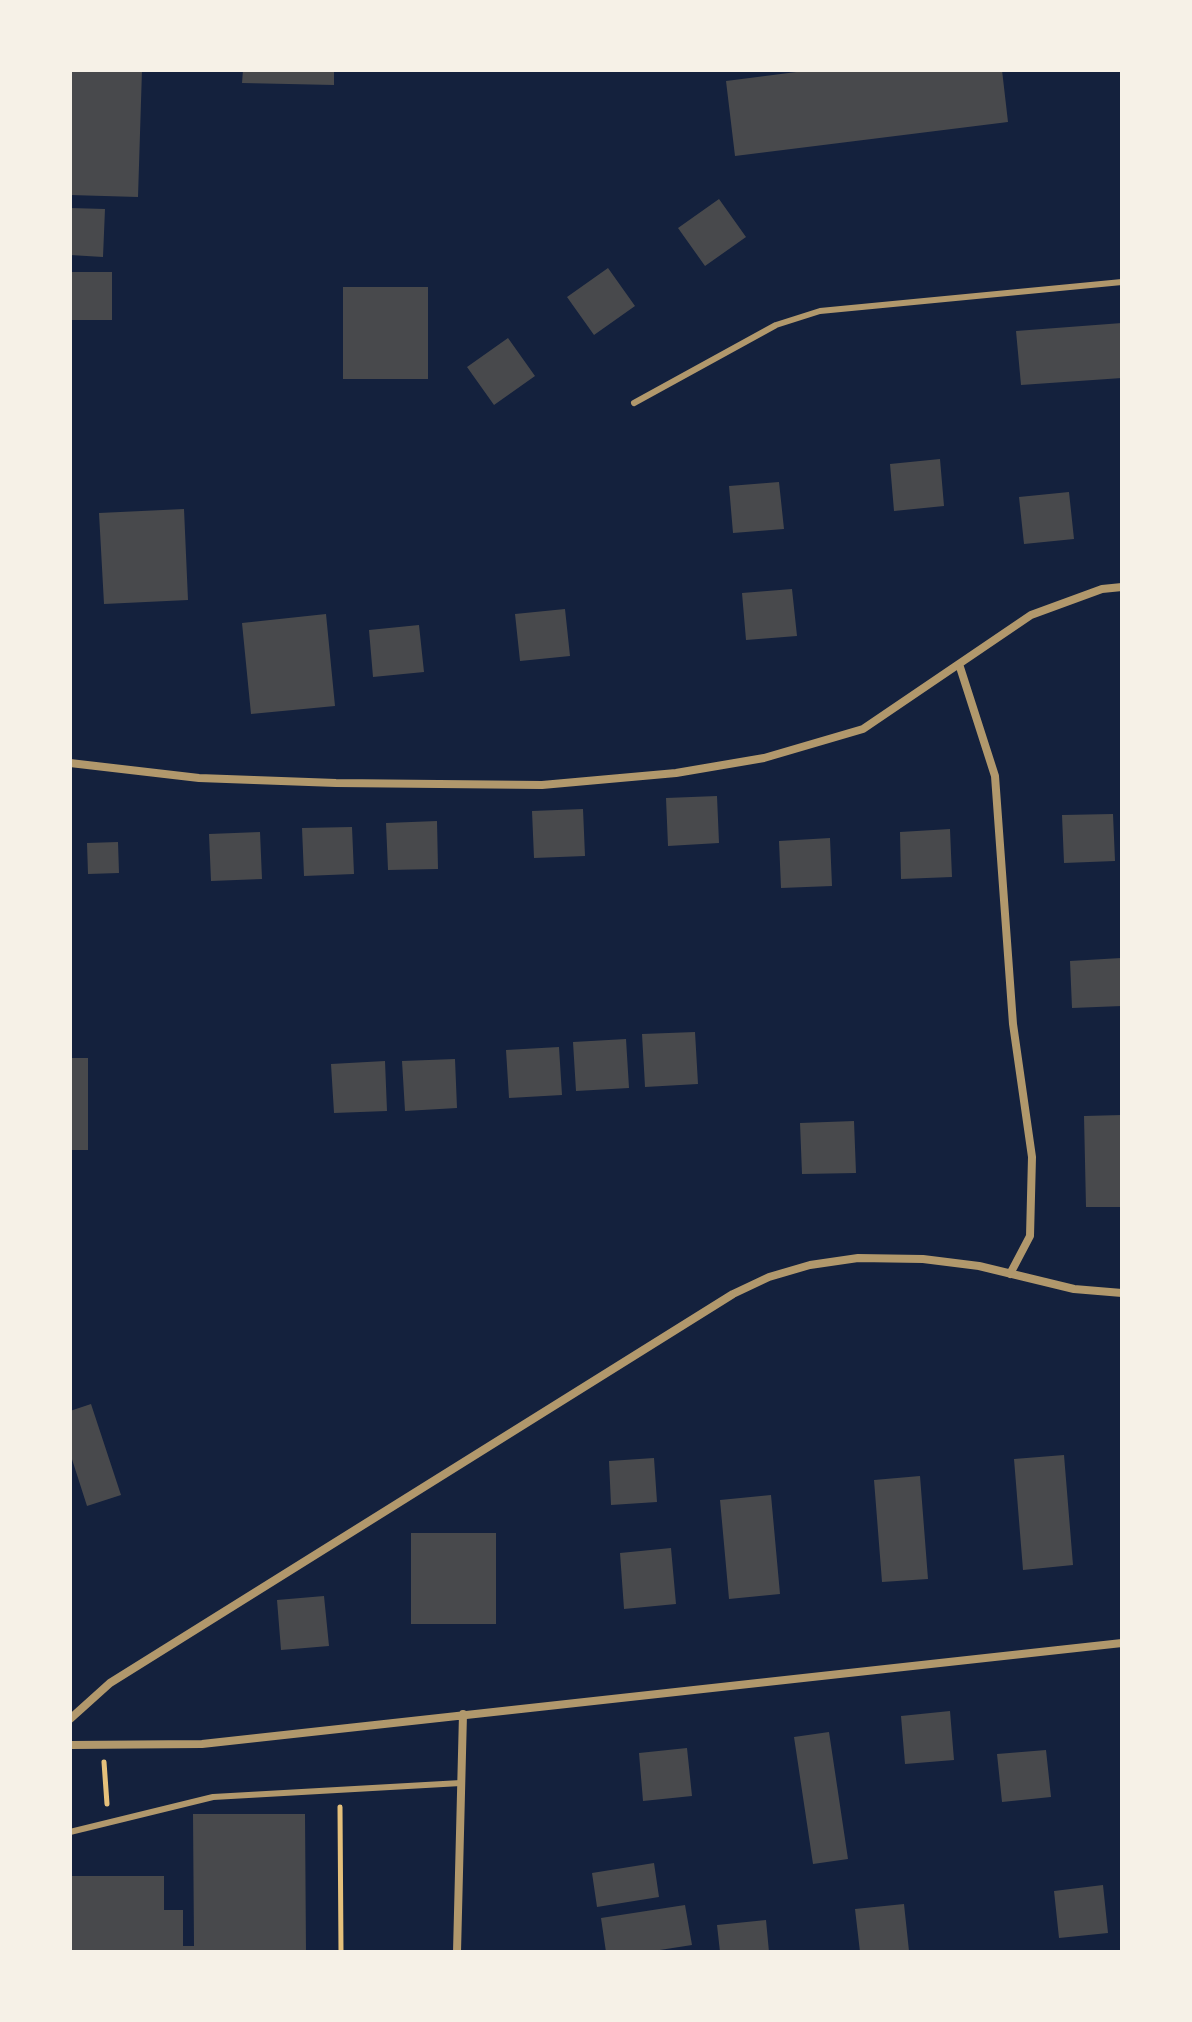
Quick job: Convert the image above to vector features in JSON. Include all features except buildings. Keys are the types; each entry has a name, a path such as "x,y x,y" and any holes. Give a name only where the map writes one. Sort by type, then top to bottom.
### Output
{"street":[{"path":"70,763 199,778 336,783 542,785 676,773 764,758 863,729 1031,615 1102,589 1122,587"},
{"path":"959,664 995,776 1013,1024 1032,1157 1030,1236 1010,1274"},
{"path":"70,1719 110,1683 733,1294 769,1277 810,1265 858,1258 923,1259 979,1266 1074,1289 1122,1293"},
{"path":"70,1745 202,1744 1122,1643"},
{"path":"457,1952 463,1714"}],"lane":[{"path":"634,403 776,325 820,311 1122,282"},
{"path":"70,1832 213,1797 461,1783"}],"path":[{"path":"103,1745 109,1822"},
{"path":"340,1790 341,1952"}]}
